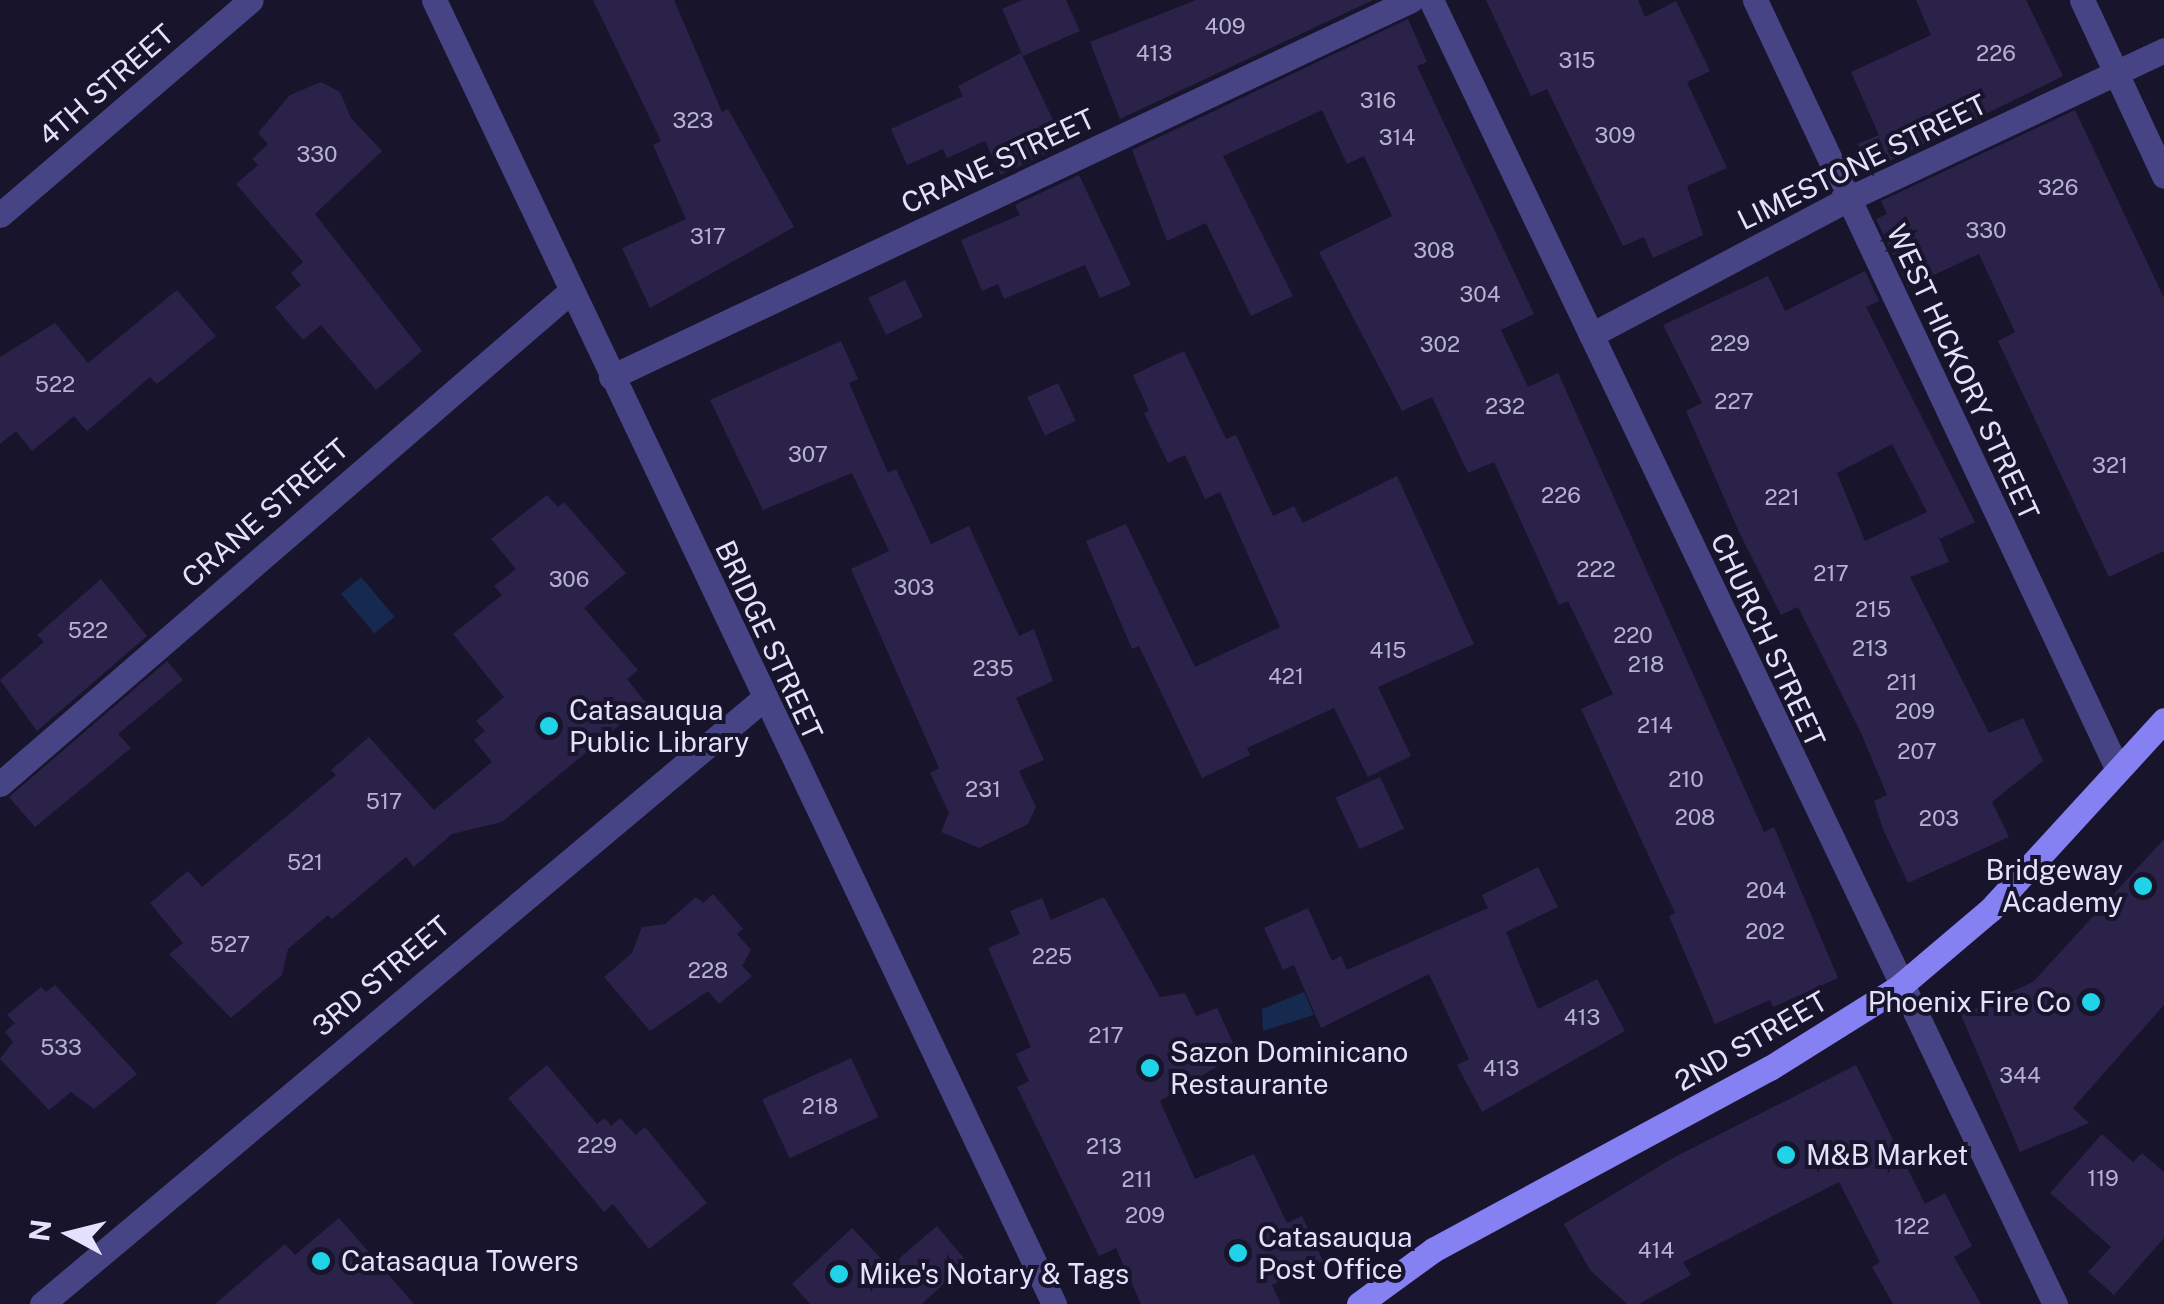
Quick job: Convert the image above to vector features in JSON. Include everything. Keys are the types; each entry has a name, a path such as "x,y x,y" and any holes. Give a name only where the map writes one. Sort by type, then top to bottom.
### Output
{"main road":[{"name":"2ND STREET","path":"1359,1304 1433,1250 1770,1068 1899,987 1991,909 2164,720"}],"street":[{"name":"4TH STREET","path":"0,215 251,0"},
{"name":"BRIDGE STREET","path":"434,0 762,699 1054,1304"},
{"name":"CRANE STREET","path":"612,376 1411,0"},
{"name":"CHURCH STREET","path":"1431,0 1899,987 2055,1304"},
{"name":"WEST HICKORY STREET","path":"1754,0 2118,770"},
{"path":"2082,0 2164,176"},
{"name":"LIMESTONE STREET","path":"1591,335 1848,199 2164,50"},
{"name":"CRANE STREET","path":"0,784 571,291"},
{"name":"3RD STREET","path":"42,1304 762,699"}],"water":[{"path":"361,577 394,617 375,634 341,594"},
{"path":"1304,992 1314,1015 1263,1031 1262,1009"}],"building":[{"path":"593,0 674,0 722,112 728,109 794,227 650,308 622,248 686,219 653,145 661,141"},
{"path":"1022,0 1066,0 1080,31 1023,56 1002,9"},
{"path":"1196,0 1373,0 1120,119 1090,42"},
{"path":"1486,0 1638,0 1645,17 1676,1 1710,71 1687,82 1727,168 1687,186 1703,235 1653,258 1644,237 1623,246 1547,89 1531,96"},
{"path":"1916,0 2026,0 2063,76 1869,171 1858,144 1879,135 1851,72 1931,35"},
{"path":"1408,19 1427,62 1417,66 1534,314 1501,330 1528,387 1558,373 1764,832 1774,827 1838,978 1773,1007 1770,1000 1715,1024 1669,916 1675,913 1581,709 1613,694 1568,601 1559,605 1494,462 1468,473 1432,397 1402,411 1319,252 1392,216 1364,156 1347,164 1322,110 1223,156 1293,296 1251,316 1206,223 1167,241 1132,150"},
{"path":"1021,53 1065,145 1001,175 985,141 947,158 943,149 907,165 891,129 963,96 958,86"},
{"path":"321,82 340,92 351,118 382,151 315,214 422,351 376,390 321,325 303,340 275,307 301,285 291,273 303,262 236,184 258,165 252,159 268,144 258,133 290,95"},
{"path":"2075,110 2164,298 2164,551 2109,577 1998,341 2015,332 1979,254 1908,287 1876,219 1887,214 1881,201"},
{"path":"1079,175 1131,285 1100,298 1085,265 1004,299 998,284 982,291 961,240 1020,215 1015,205"},
{"path":"1865,271 1879,301 1866,307 1975,522 1940,539 1937,533 1949,562 1910,577 1989,733 2023,718 2043,761 1992,802 2009,837 1908,883 1874,801 1887,795 1861,733 1798,607 1781,615 1740,534 1686,411 1702,403 1663,325 1768,276 1785,311","holes":["1892,444 1927,512 1865,541 1837,473"]},
{"path":"905,280 923,317 886,335 868,298"},
{"path":"177,290 216,336 157,384 150,377 87,431 74,416 32,451 16,431 0,444 0,357 55,323 88,363"},
{"path":"841,341 858,379 849,383 888,473 896,469 931,544 969,526 1019,636 1034,629 1053,681 1016,698 1044,760 1019,771 1036,807 1028,824 979,848 941,832 949,813 930,773 939,768 851,569 889,551 852,473 763,510 710,400"},
{"path":"1184,351 1226,439 1236,435 1273,516 1294,506 1303,523 1397,476 1474,644 1378,687 1411,756 1368,777 1334,708 1247,748 1250,755 1202,778 1139,646 1132,649 1086,541 1126,524 1195,667 1280,627 1220,492 1205,499 1185,455 1168,463 1144,413 1149,411 1133,375"},
{"path":"1058,383 1076,421 1045,435 1027,397"},
{"path":"547,495 558,507 564,502 626,573 584,608 638,670 627,679 646,703 502,822 452,834 414,867 406,857 332,919 328,915 288,949 282,975 231,1018 169,954 183,943 150,903 188,871 202,887 336,775 331,770 369,737 434,810 492,762 474,740 485,731 476,721 504,697 453,634 502,595 494,586 516,569 491,539"},
{"path":"101,579 147,636 37,731 0,680 44,642 37,635"},
{"path":"167,661 183,680 118,734 131,748 35,827 9,797"},
{"path":"1380,777 1404,829 1360,849 1336,798"},
{"path":"2164,839 2164,1005 2073,1108 2089,1123 2020,1152 1961,1015 2033,982"},
{"path":"1538,867 1558,907 1506,932 1538,1009 1597,979 1625,1031 1482,1112 1457,1065 1469,1059 1429,974 1321,1028 1294,965 1283,970 1264,928 1308,908 1332,961 1341,956 1347,970 1488,908 1482,895"},
{"path":"713,894 743,929 737,934 751,950 742,966 752,976 719,1004 708,991 650,1031 604,977 632,953 642,927 665,924 696,897 703,903"},
{"path":"1104,897 1160,997 1185,993 1196,1016 1217,1008 1238,1054 1160,1101 1195,1179 1254,1154 1287,1223 1302,1216 1323,1261 1272,1285 1281,1304 1141,1304 1116,1248 1099,1256 1017,1087 1029,1081 1016,1054 1031,1047 988,948 1020,934 1010,911 1042,898 1051,920"},
{"path":"55,985 137,1074 94,1109 71,1092 49,1110 0,1059 13,1042 5,1032 15,1023 7,1015 41,987 46,992"},
{"path":"851,1058 878,1117 790,1158 762,1099"},
{"path":"547,1065 597,1124 605,1118 611,1126 620,1118 636,1135 645,1127 707,1203 649,1249 613,1204 604,1212 508,1098"},
{"path":"1856,1065 1925,1204 1945,1193 1972,1246 1954,1257 1981,1304 1893,1304 1872,1267 1880,1262 1839,1182 1683,1262 1691,1275 1639,1304 1627,1304 1590,1270 1564,1224 1673,1158"},
{"path":"2102,1134 2133,1162 2142,1153 2164,1172 2164,1238 2114,1295 2088,1272 2111,1247 2050,1193"},
{"name":"Catasaqua Towers","path":"339,1218 414,1304 215,1304 285,1244 295,1255"},
{"path":"937,1226 967,1262 922,1304 810,1304 792,1284 852,1228 889,1267"}],"place":[{"name":"Catasauqua Public Library","path":"549,726"},
{"name":"Bridgeway Academy","path":"2143,886"},
{"name":"Phoenix Fire Co","path":"2091,1002"},
{"name":"Sazon Dominicano Restaurante","path":"1150,1068"},
{"name":"M&B Market","path":"1786,1155"},
{"name":"Catasauqua Post Office","path":"1238,1253"},
{"name":"Catasaqua Towers","path":"321,1261"},
{"name":"Mike's Notary & Tags","path":"839,1274"}]}
